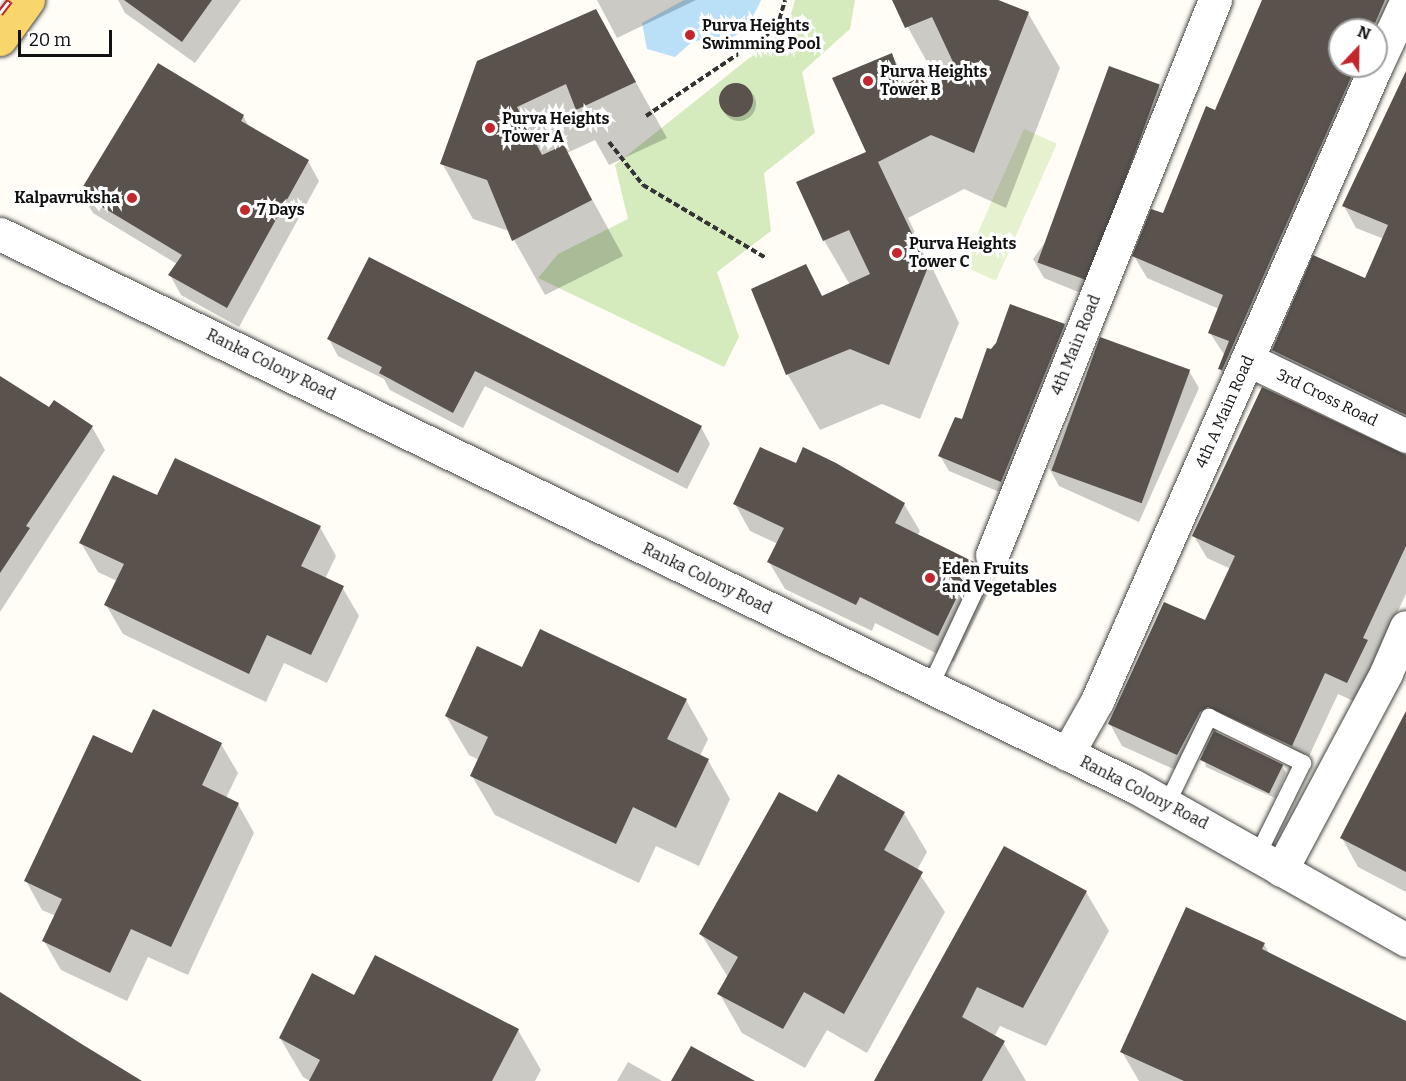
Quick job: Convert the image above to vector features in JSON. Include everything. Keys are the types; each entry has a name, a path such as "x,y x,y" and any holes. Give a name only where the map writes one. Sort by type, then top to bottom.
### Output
{"main road":[{"path":"0,39 28,0"}],"street":[{"name":"4th Main Road","path":"992,555 1215,0"},
{"name":"4th A Main Road","path":"1388,40 1406,2"},
{"name":"4th A Main Road","path":"1067,754 1097,701 1249,360 1371,78"},
{"name":"Ranka Colony Road","path":"0,234 1167,804 1406,940"},
{"name":"3rd Cross Road","path":"1249,360 1406,436"},
{"path":"1269,863 1386,673 1406,627"}],"lane":[{"name":"4th Main Road","path":"930,687 992,555"},
{"path":"1167,804 1209,717 1303,763 1269,863"}],"path":[{"path":"646,116 777,28 785,0"},
{"path":"609,142 643,185 766,258"}],"green space":[{"path":"795,0 855,0 850,29 802,72 815,133 764,173 771,231 717,272 739,337 724,367 538,278 558,254 628,219 615,165 787,28"},
{"path":"1024,129 1057,144 996,281 963,266"}],"water":[{"name":"Purva Heights Swimming Pool","path":"684,0 761,0 748,28 724,42 693,41 675,57 647,49 642,23"}],"building":[{"path":"124,0 212,0 182,42"},
{"path":"892,0 998,0 1029,12 974,153 931,135 878,162 928,267 889,365 850,349 786,375 751,289 806,264 822,296 870,274 849,230 823,241 796,182 866,152 832,78 892,53 903,85 953,62 932,17 905,28"},
{"path":"1262,0 1385,0 1377,18 1328,18 1328,78 1351,78 1222,370 1218,369 1229,341 1208,333 1223,295 1132,256 1151,209 1163,213 1206,106 1215,110"},
{"name":"Purva Heights Tower A","path":"596,9 636,82 576,110 566,84 517,107 542,155 564,145 592,200 512,241 487,180 440,164 477,61"},
{"path":"158,63 244,115 241,121 309,160 227,308 168,275 182,255 79,193"},
{"path":"1109,66 1160,84 1088,281 1038,262"},
{"path":"1406,71 1406,415 1272,350 1313,255 1365,278 1388,225 1342,206"},
{"path":"736,83 748,88 753,100 748,112 736,117 724,112 719,100 724,88"},
{"path":"369,257 702,426 678,473 475,371 453,413 379,373 382,367 327,339"},
{"path":"1010,304 1065,324 1001,482 938,456 955,417 962,419 987,348 991,349 996,343"},
{"path":"1100,337 1190,370 1142,503 1051,470"},
{"path":"0,376 49,407 54,400 93,426 26,526 30,528 0,573"},
{"path":"1262,387 1406,455 1406,546 1363,638 1368,640 1347,683 1325,673 1292,746 1208,707 1200,712 1177,755 1108,724 1164,602 1205,620 1235,556 1192,536"},
{"path":"760,447 796,463 803,447 836,463 905,503 895,523 974,562 938,636 860,597 856,605 767,562 784,528 733,504"},
{"path":"175,458 321,526 301,566 344,586 311,655 267,635 249,674 104,605 124,564 79,543 113,475 157,495"},
{"path":"540,629 687,699 667,739 709,759 676,828 633,807 616,844 470,776 488,737 445,716 477,646 522,667"},
{"path":"153,709 222,743 202,785 239,803 171,947 131,929 110,973 42,941 62,899 24,881 93,735 132,753"},
{"path":"1406,711 1406,872 1340,838"},
{"path":"1214,731 1283,765 1269,794 1200,760"},
{"path":"838,774 905,812 884,850 923,872 844,1014 804,992 783,1029 717,994 738,957 699,934 779,792 817,812"},
{"path":"1004,846 1087,891 1023,1008 977,987 962,1017 1005,1041 982,1081 874,1081"},
{"path":"1186,907 1265,943 1262,949 1406,1021 1406,1081 1184,1081 1120,1052"},
{"path":"375,955 519,1029 492,1081 309,1081 320,1060 279,1038 312,973 354,995"},
{"path":"0,992 80,1043 142,1081 0,1081"},
{"path":"691,1046 755,1081 671,1081"}],"railway":[{"path":"0,13 10,0"}],"place":[{"name":"Purva Heights Swimming Pool","path":"690,35"},
{"name":"Purva Heights Tower B","path":"868,81"},
{"name":"Purva Heights Tower A","path":"490,128"},
{"name":"Kalpavruksha","path":"132,198"},
{"name":"7 Days","path":"245,210"},
{"name":"Purva Heights Tower C","path":"897,253"},
{"name":"Eden Fruits and Vegetables","path":"930,578"}]}
